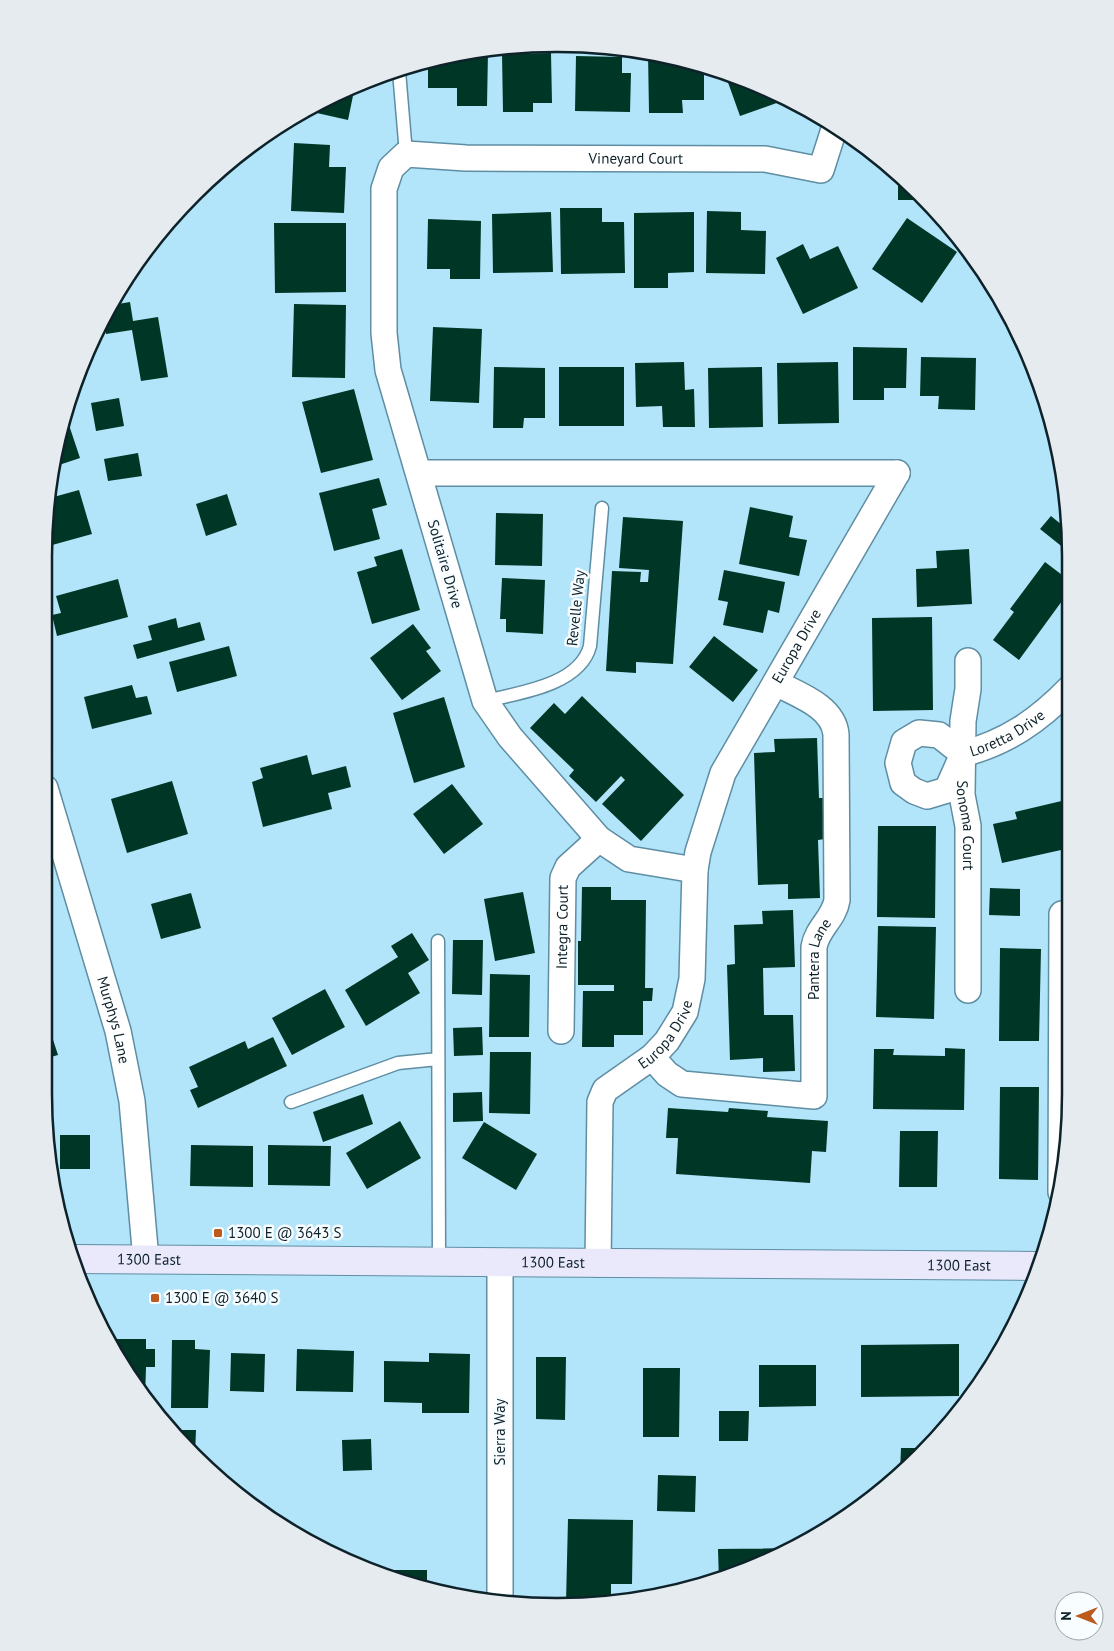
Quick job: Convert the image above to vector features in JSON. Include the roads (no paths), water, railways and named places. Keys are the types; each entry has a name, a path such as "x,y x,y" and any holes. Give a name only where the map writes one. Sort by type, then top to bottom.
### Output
{"main road":[{"name":"1300 East","path":"80,1259 1031,1266"}],"street":[{"name":"Vineyard Court","path":"406,154 466,158 765,159 821,170 832,135"},
{"name":"Solitaire Drive","path":"406,154 391,168 384,189 384,332 388,370 485,701 510,737 599,839 629,859 695,870"},
{"name":"Europa Drive","path":"419,473 897,473 723,773 698,852 695,870 692,980 685,1012 677,1026 652,1057 606,1090 600,1102 598,1264"},
{"name":"Sonoma Court","path":"968,661 968,690 962,722 962,795 968,826 968,990"},
{"name":"Pantera Lane","path":"652,1057 667,1074 682,1084 814,1096 814,947 818,935 834,912 837,900 836,734 835,726 827,712 776,683"},
{"name":"Loretta Drive","path":"962,754 984,748 1018,733 1062,696"},
{"name":"Murphys Lane","path":"52,808 118,1031 132,1101 146,1260"},
{"name":"Integra Court","path":"561,1031 563,878 568,867 599,839"},
{"path":"1061,1105 1062,914"},
{"name":"Sierra Way","path":"500,1262 500,1595"}],"lane":[{"path":"399,78 406,154"},
{"name":"Revelle Way","path":"485,701 550,683 574,672 582,665 590,646 602,508"},
{"path":"438,941 439,1262"},
{"path":"291,1102 398,1063 438,1059"}],"place":[{"name":"1300 E @ 3643 S","path":"218,1233"},
{"name":"1300 E @ 3640 S","path":"155,1298"}]}
